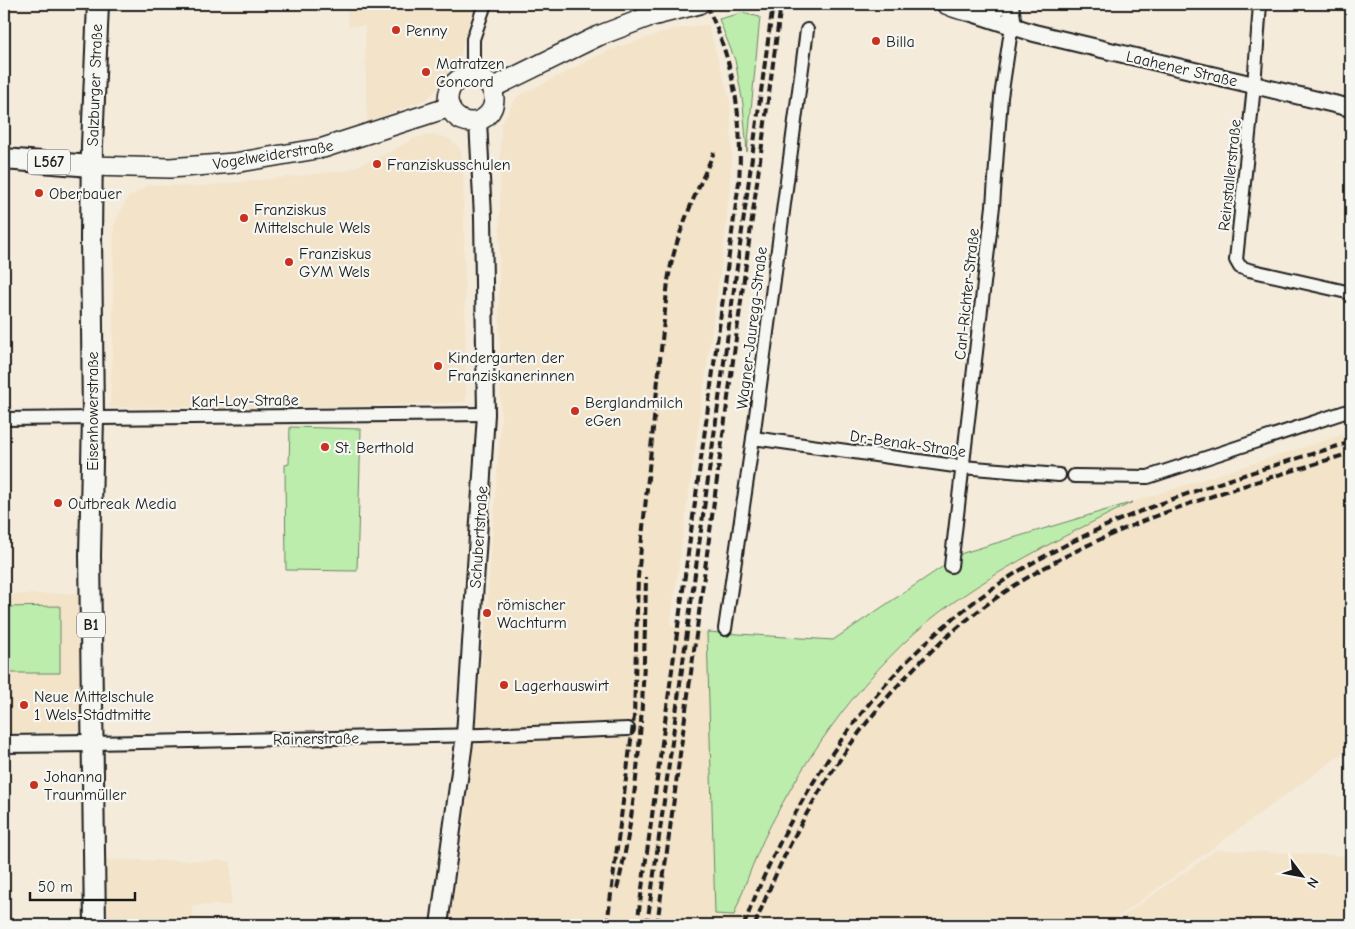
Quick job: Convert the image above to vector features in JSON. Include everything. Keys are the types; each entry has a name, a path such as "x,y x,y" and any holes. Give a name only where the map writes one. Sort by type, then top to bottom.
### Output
{"main road":[{"name":"Salzburger Straße","path":"92,166 98,4"},
{"path":"492,88 598,36 648,17 699,4"},
{"path":"946,4 972,13 1001,4"},
{"path":"473,76 487,81 492,88 494,103 489,113 478,121 463,120 455,115 450,107 448,100 452,87 464,77 473,76"},
{"name":"Vogelweiderstraße","path":"92,166 170,168 234,163 323,148 450,107"},
{"name":"L567","path":"4,159 92,166"},
{"name":"Eisenhowerstraße","path":"92,166 91,297 93,417 90,555 95,925"}],"street":[{"path":"473,76 474,39 485,4"},
{"path":"1010,4 1013,26"},
{"name":"Reinstallerstraße","path":"1260,4 1254,86 1236,260 1240,267 1249,270 1351,293"},
{"name":"Laahener Straße","path":"972,13 1034,33 1351,108"},
{"name":"Carl-Richter-Straße","path":"952,566 992,206 1001,97 1013,26"},
{"name":"Wagner-Jauregg-Straße","path":"725,629 753,438 807,30"},
{"name":"Schubertstraße","path":"439,925 465,735 486,414 483,217 478,121"},
{"path":"1074,476 1148,477 1351,410"},
{"name":"Karl-Loy-Straße","path":"4,419 486,414"},
{"name":"Dr.-Benak-Straße","path":"753,438 962,467 1059,475"},
{"name":"Rainerstraße","path":"4,744 465,735 628,728"}],"shaded area":[{"path":"346,4 478,4 468,24 457,69 427,99 367,122 365,26 349,26"},
{"path":"708,25 730,101 732,158 725,235 670,626 707,632 715,914 748,877 760,848 790,789 826,733 872,677 912,634 954,601 1033,552 1133,502 1351,432 1351,751 1343,753 1107,925 449,925 466,819 486,621 501,421 499,295 501,125 517,97 610,50 674,29"},
{"name":"Franziskus GYM Wels","path":"434,135 448,138 457,146 460,149 463,162 466,402 360,406 110,407 113,343 114,226 127,198 149,185 194,187 345,171 384,155 418,137"},
{"path":"82,593 86,731 4,733 4,595"},
{"path":"1216,850 1351,856 1351,925 1111,925"},
{"path":"107,860 231,861 231,905 192,905 192,925 108,925"}],"green space":[{"path":"742,13 760,17 747,152 743,104 735,60 719,19"},
{"path":"290,427 361,429 357,571 286,570 285,465 289,464"},
{"path":"1133,502 1065,536 998,573 955,601 901,645 876,671 830,728 791,787 769,829 734,915 715,914 707,632 833,640 963,553"},
{"path":"60,606 60,673 4,673 4,607"}],"railway":[{"path":"637,925 739,182 738,112 734,90 724,47 706,4"},
{"path":"647,925 773,4"},
{"path":"657,925 781,4"},
{"path":"607,925 634,717 638,577 668,281 681,231 714,152"},
{"path":"744,925 767,869 795,814 826,762 862,713 901,667 945,626 993,588 1045,556 1081,537 1119,520 1195,491 1351,442"},
{"path":"755,925 776,873 802,823 831,774 863,727 900,684 940,643 983,607 1030,576 1068,555 1146,520 1228,491 1351,453"},
{"path":"617,889 632,812 637,773 643,695 646,577"}],"place":[{"name":"Penny","path":"396,30"},
{"name":"Billa","path":"876,41"},
{"name":"Matratzen Concord","path":"426,72"},
{"name":"Franziskusschulen","path":"377,164"},
{"name":"Oberbauer","path":"39,193"},
{"name":"Franziskus Mittelschule Wels","path":"244,218"},
{"name":"Franziskus GYM Wels","path":"289,262"},
{"name":"Kindergarten der Franziskanerinnen","path":"438,366"},
{"name":"Berglandmilch eGen","path":"575,411"},
{"name":"St. Berthold","path":"325,447"},
{"name":"Outbreak Media","path":"58,503"},
{"name":"römischer Wachturm","path":"487,613"},
{"name":"Lagerhauswirt","path":"504,685"},
{"name":"Neue Mittelschule 1 Wels-Stadtmitte","path":"24,705"},
{"name":"Johanna Traunmüller","path":"34,785"}]}
